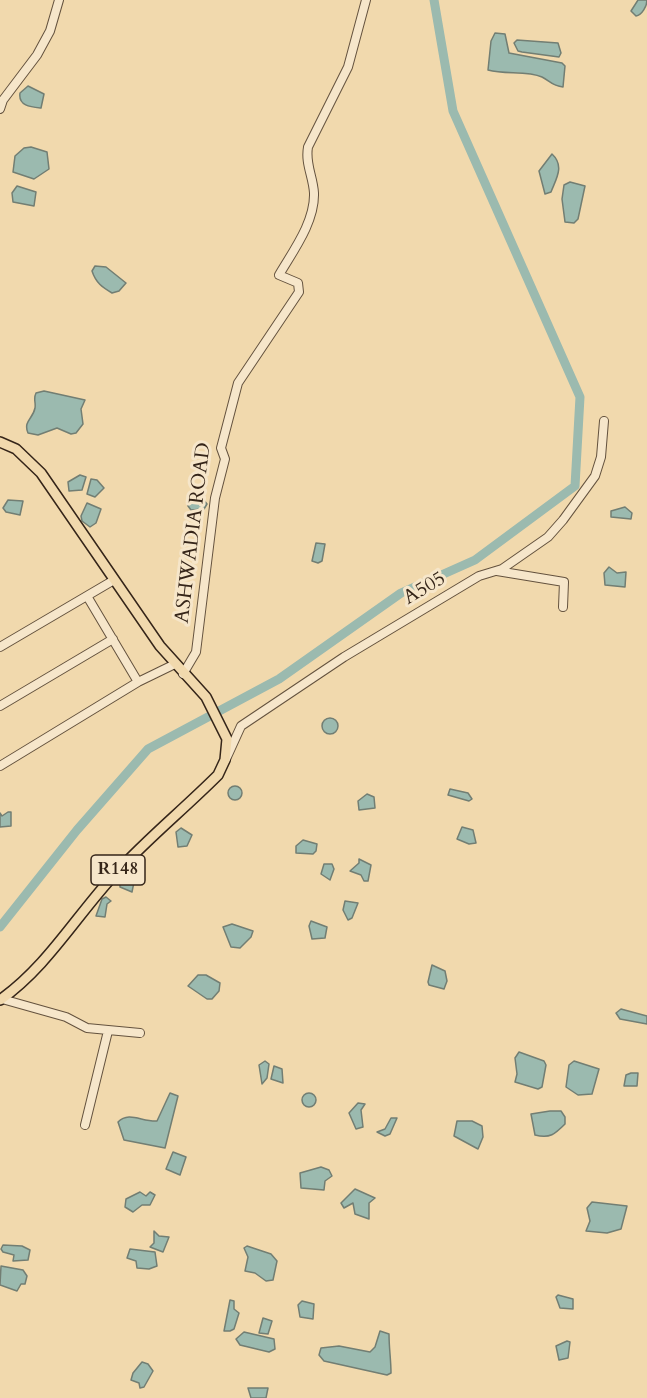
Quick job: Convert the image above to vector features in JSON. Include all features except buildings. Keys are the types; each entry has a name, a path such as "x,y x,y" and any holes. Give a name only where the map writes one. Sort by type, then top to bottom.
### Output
{"main road":[{"name":"R148","path":"0,442 16,449 41,473 175,664 206,698 227,739 225,760 218,775 114,874 70,931 39,965 1,1000"}],"street":[{"path":"0,109 7,94 38,55 50,31 59,0"},
{"name":"ASHWADIA ROAD","path":"183,674 196,652 214,498 225,459 221,448 238,383 299,292 298,284 279,275 313,210 312,176 306,160 308,147 348,67 366,0"},
{"name":"A505","path":"225,760 241,726 344,657 479,576 495,571 548,537 595,476 601,457 603,421"},
{"path":"495,571 564,582 563,607"},
{"path":"0,647 114,580"},
{"path":"87,596 138,682"},
{"path":"0,706 113,639"},
{"path":"0,766 138,682 175,664"},
{"path":"1,1000 66,1017 87,1028 108,1032 140,1033"},
{"path":"85,1125 108,1032"}],"water":[{"path":"638,0 647,0 644,10 636,16 631,11"},
{"path":"495,33 505,34 509,53 562,63 565,66 563,87 536,75 488,70 491,41"},
{"path":"517,40 558,43 561,53 559,57 518,51 514,43"},
{"path":"28,86 44,94 41,108 26,105 21,101 20,93"},
{"path":"31,147 47,152 49,169 34,179 13,172 15,156 24,148"},
{"path":"552,154 559,168 551,192 545,194 539,171"},
{"path":"570,182 585,186 578,219 574,223 565,222 562,199 564,185"},
{"path":"17,186 36,192 34,206 13,202 12,193"},
{"path":"95,266 106,267 126,283 119,291 112,293 95,279 92,271"},
{"path":"44,391 85,400 81,409 83,424 76,433 71,434 57,428 38,435 28,433 27,423 34,412 35,395"},
{"path":"80,475 86,477 82,490 69,491 68,482"},
{"path":"91,479 97,480 104,488 95,497 87,494"},
{"path":"189,498 203,499 207,504 204,509 191,510 188,506"},
{"path":"8,500 23,501 20,515 6,512 3,508"},
{"path":"87,503 101,509 96,523 90,527 82,521 81,516"},
{"path":"625,507 632,513 631,519 611,517 611,511"},
{"path":"316,543 325,544 322,561 318,563 312,561"},
{"path":"609,567 617,573 626,572 625,587 605,585 604,573"},
{"path":"327,718 333,718 338,726 336,732 327,734 322,729 322,723"},
{"path":"235,786 240,788 242,793 240,798 235,800 230,798 228,793 230,788"},
{"path":"450,789 468,793 472,799 469,801 448,795"},
{"path":"367,794 374,797 375,808 359,810 358,801"},
{"path":"11,812 11,826 0,827 0,813 2,816"},
{"path":"462,827 473,830 476,843 469,844 457,839"},
{"path":"181,828 192,835 187,846 178,847 176,832"},
{"path":"303,840 317,844 313,854 296,853 296,846"},
{"path":"359,859 371,865 368,881 364,881 361,875 350,871 359,863"},
{"path":"324,864 332,864 334,869 330,880 321,874"},
{"path":"125,875 134,882 132,892 120,887 120,878"},
{"path":"106,897 111,901 107,904 105,917 96,916 102,899"},
{"path":"345,901 358,903 352,918 348,920 343,910"},
{"path":"311,921 327,927 325,938 312,939 309,926"},
{"path":"232,924 253,931 251,937 240,948 231,947 223,927"},
{"path":"432,965 445,971 447,981 444,989 429,985"},
{"path":"198,975 206,975 220,983 219,991 212,999 207,999 188,986"},
{"path":"621,1009 647,1016 647,1024 620,1019 616,1013"},
{"path":"519,1052 544,1061 546,1065 542,1087 538,1089 515,1082 517,1074 515,1058"},
{"path":"265,1061 269,1064 267,1078 262,1084 259,1065"},
{"path":"574,1061 599,1069 592,1094 578,1095 566,1087 569,1065"},
{"path":"274,1066 282,1069 283,1083 271,1079"},
{"path":"638,1073 637,1086 624,1086 626,1075"},
{"path":"170,1093 178,1096 165,1148 124,1140 118,1122 127,1117 157,1121"},
{"path":"309,1093 314,1095 316,1100 314,1105 309,1107 304,1105 302,1100 304,1095"},
{"path":"358,1103 365,1104 361,1110 363,1127 356,1129 349,1113"},
{"path":"561,1111 565,1117 565,1124 552,1135 535,1135 531,1114"},
{"path":"391,1118 397,1118 390,1134 385,1136 377,1132 385,1129"},
{"path":"457,1121 472,1121 482,1126 483,1137 478,1149 454,1136"},
{"path":"173,1152 186,1157 180,1175 166,1169"},
{"path":"321,1167 329,1170 332,1176 325,1181 324,1190 301,1188 300,1173"},
{"path":"355,1189 375,1198 369,1203 369,1219 355,1214 353,1203 344,1208 341,1203"},
{"path":"140,1192 146,1196 150,1192 155,1195 150,1205 142,1205 133,1212 125,1207 126,1199"},
{"path":"592,1202 627,1206 621,1229 607,1233 586,1231 590,1221 587,1208"},
{"path":"154,1231 159,1236 169,1237 163,1252 150,1247 154,1243"},
{"path":"3,1245 22,1246 30,1250 28,1260 13,1261 14,1255 3,1252 1,1249"},
{"path":"247,1246 271,1254 277,1261 273,1280 266,1281 255,1273 245,1271 248,1257 244,1248"},
{"path":"130,1249 155,1252 157,1266 149,1269 137,1268 136,1261 127,1258"},
{"path":"1,1266 23,1270 27,1276 25,1284 21,1284 17,1291 0,1285"},
{"path":"558,1295 573,1299 573,1309 560,1308 556,1297"},
{"path":"230,1300 234,1301 234,1309 239,1313 234,1329 224,1331"},
{"path":"302,1301 314,1304 313,1319 300,1317 298,1305"},
{"path":"263,1318 272,1321 268,1334 259,1333"},
{"path":"380,1331 389,1334 391,1373 387,1375 324,1361 319,1355 321,1348 339,1346 370,1352 375,1347"},
{"path":"244,1332 274,1339 275,1349 269,1352 240,1345 236,1339"},
{"path":"570,1342 568,1358 559,1360 556,1346"},
{"path":"142,1362 148,1364 153,1371 144,1387 140,1388 139,1383 131,1380 133,1373"},
{"path":"248,1388 268,1388 266,1398 251,1398"}],"waterway":[{"path":"0,927 77,830 148,749 279,679 401,593 475,560 575,486 580,397 453,111 434,0"}]}
